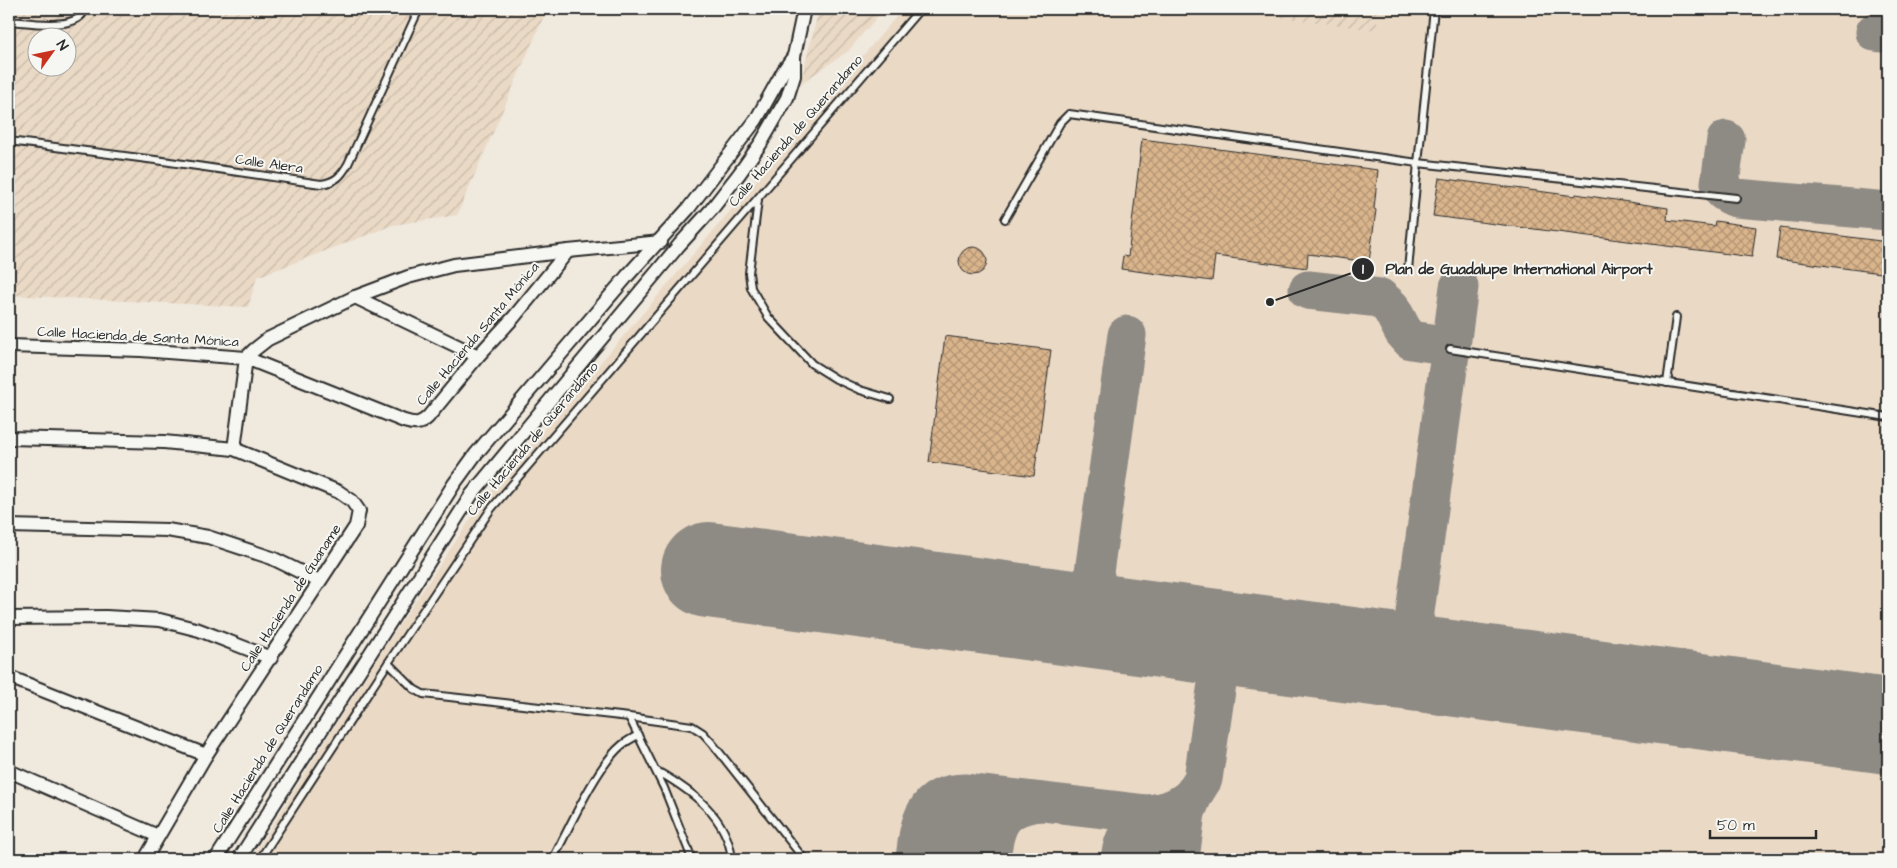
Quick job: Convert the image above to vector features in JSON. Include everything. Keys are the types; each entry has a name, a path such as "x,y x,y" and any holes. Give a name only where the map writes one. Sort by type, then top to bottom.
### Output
{"street":[{"name":"Calle Hacienda de Querandamo","path":"239,859 472,494 680,244 711,210 761,143 786,98 794,76 794,56 804,9"},
{"name":"Calle Hacienda de Querandamo","path":"216,859 454,484 475,456 628,275 688,209 756,120 794,56"},
{"path":"234,449 246,358 268,339 355,298 408,277 454,265 659,242 680,244"},
{"name":"Calle Hacienda Santa Mónica","path":"404,421 417,424 423,422 568,251"},
{"path":"355,298 478,356"},
{"name":"Calle Hacienda de Santa Mónica","path":"9,346 141,350 246,358 404,421"},
{"name":"Calle Hacienda de Guaname","path":"9,438 164,442 234,449 338,492 352,501 359,511 356,526 206,755 145,859"},
{"path":"9,526 166,530 208,537 272,558 319,581"},
{"path":"9,618 106,617 160,620 199,630 271,658"},
{"path":"9,677 206,755"},
{"path":"9,771 158,836"}],"lane":[{"path":"9,21 57,24 77,20 82,17 85,9"},
{"name":"Calle Alera","path":"9,141 321,184 330,182 342,175 348,164 419,9"},
{"name":"Calle Hacienda de Querandamo","path":"260,859 491,509 920,9"},
{"path":"1408,270 1434,9"},
{"path":"1006,219 1060,123 1069,114 1418,163 1736,198"},
{"path":"758,199 749,274 751,288 768,317 812,364 836,379 860,390 890,399"},
{"path":"1667,383 1676,316"},
{"path":"1450,349 1888,417"},
{"path":"388,663 414,689 423,694 692,726 703,733 804,859"},
{"path":"629,717 656,770 692,859"},
{"path":"553,859 593,784 610,758 621,746 638,735"},
{"path":"656,770 679,784 705,804 722,827 730,847 732,859"}],"shaded area":[{"path":"9,9 547,9 457,215 393,225 257,277 248,307 9,295"},
{"path":"819,9 884,9 848,51 800,84"},
{"path":"903,9 1888,9 1888,859 251,859 384,648 472,517 497,484"},
{"path":"1219,9 1379,9 1376,30"}],"building":[{"path":"1142,139 1378,170 1374,209 1376,210 1369,262 1308,254 1307,268 1215,256 1212,281 1121,269 1123,256 1128,257"},
{"path":"1439,178 1575,196 1576,194 1668,208 1667,220 1714,226 1715,221 1756,227 1752,257 1433,216"},
{"path":"1780,228 1888,242 1888,274 1776,259"},
{"path":"973,247 983,251 987,261 983,271 973,275 963,271 959,261 963,251"},
{"path":"945,336 1051,350 1034,476 929,462"}],"taxiway":[{"path":"1875,32 1888,34"},
{"path":"1726,140 1720,183 1723,191 1736,198 1888,211"},
{"path":"1444,668 1434,664 1422,653 1415,630 1415,612 1459,287"},
{"path":"1308,290 1380,298 1391,308 1403,331 1411,340 1451,346"},
{"path":"1127,335 1094,572 1099,589 1108,604 1134,626"},
{"path":"1150,859 1155,839 1193,795 1203,779 1220,663 1234,647 1242,643 1253,642"},
{"path":"1868,723 1888,728"},
{"path":"915,859 918,834 926,813 932,805 951,794 966,793 1147,814 1172,809 1193,795"},
{"path":"953,859 958,828 966,811 982,799 993,797"},
{"path":"1180,859 1186,812 1192,798"},
{"path":"991,859 995,836 1002,819 1016,808 1040,802"},
{"path":"1120,859 1124,841 1132,828 1145,818 1162,812"}],"runway":[{"path":"709,570 1888,726"}],"place":[{"name":"Plan de Guadalupe International Airport","path":"1270,302"}]}
